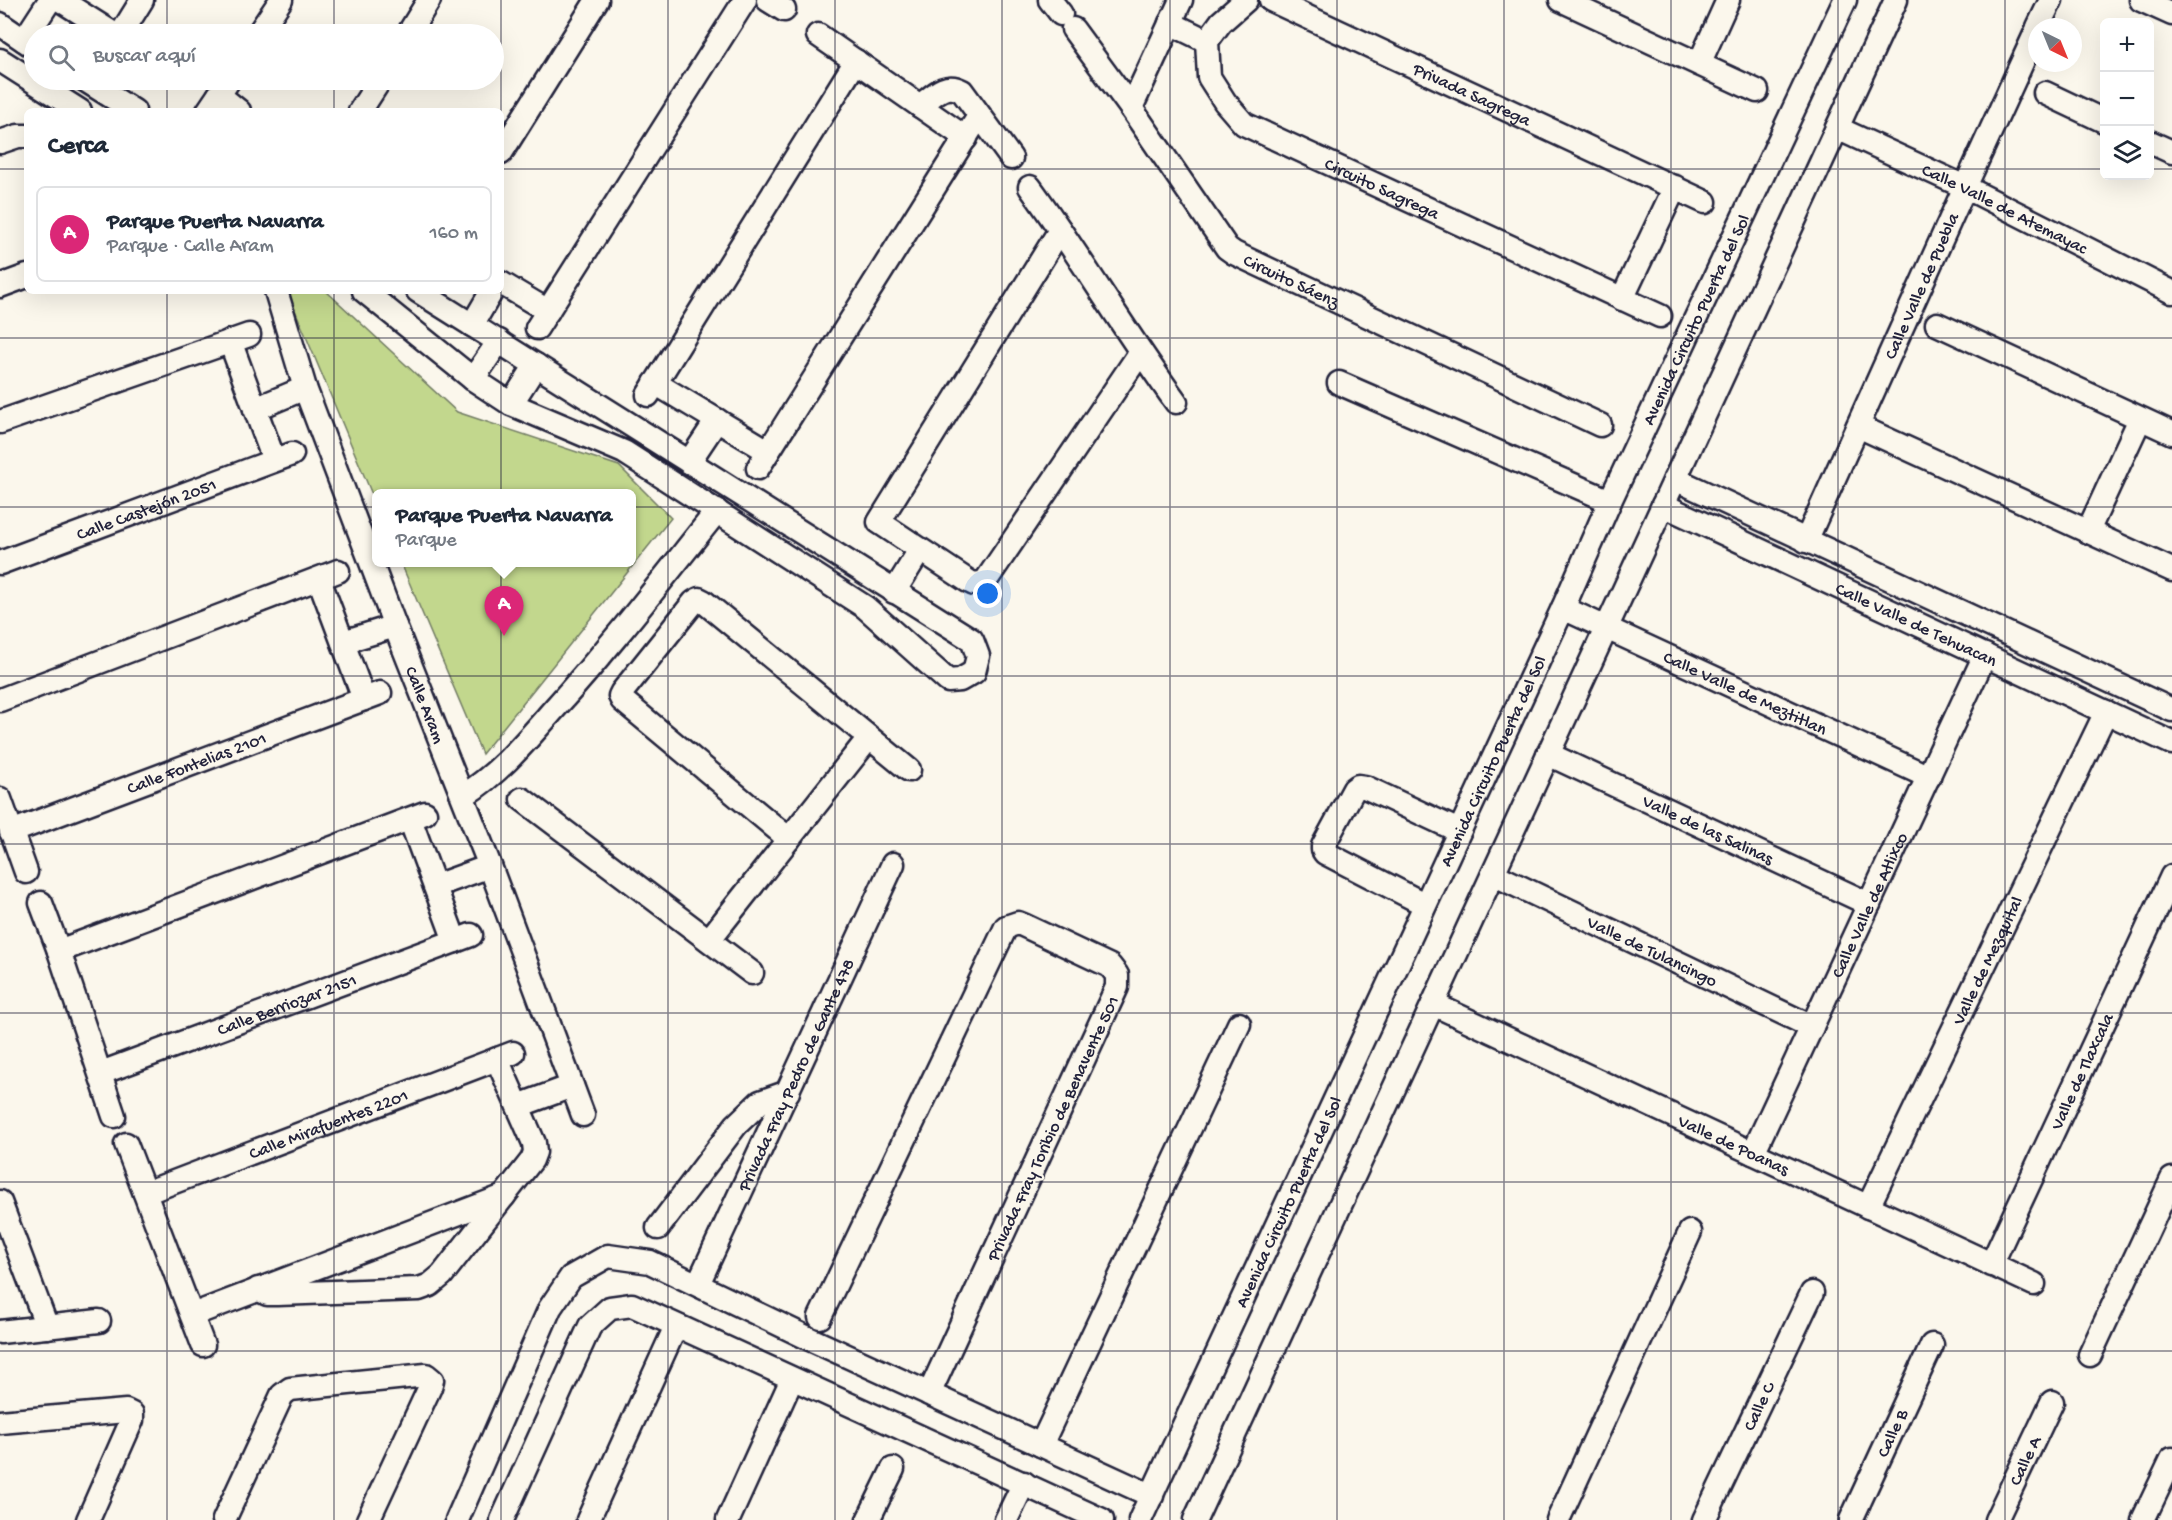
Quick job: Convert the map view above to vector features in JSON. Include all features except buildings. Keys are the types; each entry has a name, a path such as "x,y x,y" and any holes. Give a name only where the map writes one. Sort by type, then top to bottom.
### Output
{"street":[{"path":"39,24 50,0"},
{"path":"60,0 98,24"},
{"path":"127,24 142,0"},
{"path":"264,24 280,0"},
{"path":"414,24 429,0"},
{"path":"504,148 597,0"},
{"path":"504,286 543,320 745,0"},
{"path":"1131,108 1181,0"},
{"path":"1170,23 1207,42 1221,22 1246,0"},
{"name":"Privada Sagrega","path":"1271,0 1706,202"},
{"path":"1561,0 1591,6 1699,64 1757,91"},
{"path":"1699,64 1728,0"},
{"name":"Avenida Circuito Puerta del Sol","path":"1140,1520 1563,608 1610,501 1845,0"},
{"path":"1196,1520 1896,0"},
{"name":"Calle Valle de Puebla","path":"2043,18 2051,0"},
{"path":"2141,0 2172,14"},
{"name":"Circuito Sáenz","path":"1061,14 1131,108 1227,248 1600,426"},
{"path":"0,24 24,41"},
{"path":"818,35 966,138"},
{"name":"Circuito Sagrega","path":"1207,42 1209,77 1225,102 1244,124 1660,316"},
{"name":"Calle Valle de Puebla","path":"1806,541 2028,51"},
{"path":"0,60 24,75"},
{"path":"856,61 651,389 717,420 763,459 979,116"},
{"path":"920,106 946,87 954,86 962,90 1011,158"},
{"path":"47,90 75,108"},
{"path":"101,90 129,108"},
{"path":"362,108 374,90"},
{"path":"2045,93 2100,119"},
{"path":"219,95 235,108"},
{"name":"Calle Valle de Atemayac","path":"1837,128 1965,187 2172,292"},
{"path":"0,142 24,136"},
{"path":"2154,144 2172,152"},
{"path":"1030,187 1140,353 1176,402"},
{"path":"1622,299 1675,187"},
{"path":"1060,230 879,522 968,581 974,584 985,582 1140,353"},
{"path":"0,286 24,277"},
{"name":"Calle Aram","path":"277,294 305,388 372,565"},
{"path":"368,294 473,379 511,404 624,452 865,607 948,681 960,680 974,672 978,656 972,640 423,294"},
{"path":"472,325 490,294"},
{"path":"1937,324 2172,433"},
{"path":"0,422 239,338 255,409 305,388"},
{"path":"473,379 499,341"},
{"path":"511,404 536,365"},
{"path":"1339,383 1610,501"},
{"name":"Calle Castejón 2051","path":"0,563 283,457 255,409"},
{"path":"2088,531 2140,419"},
{"path":"689,462 717,420"},
{"path":"1858,426 2172,570"},
{"name":"Calle Valle de Tehuacan","path":"1675,479 2172,710"},
{"name":"Calle Valle de Tehuacan","path":"1663,505 2172,742"},
{"path":"463,796 501,768 584,676 717,511"},
{"path":"894,592 920,550"},
{"name":"Calle Aram","path":"373,567 490,866 582,1115"},
{"path":"0,700 328,575 343,642 395,626"},
{"path":"789,839 622,700 622,692 694,602 699,599 868,739 909,770"},
{"name":"Calle Valle de Meztitlan","path":"1563,608 1929,777"},
{"path":"627,623 656,648"},
{"name":"Calle Fontelias 2101","path":"11,832 372,696 343,642"},
{"name":"Calle Valle de Atlixco","path":"1753,1153 1985,655"},
{"path":"2046,684 2059,658"},
{"name":"Valle de Mezquital","path":"1868,1207 2106,712"},
{"path":"709,940 868,739"},
{"name":"Valle de las Salinas","path":"1548,754 1869,904"},
{"path":"1424,904 1325,853 1323,846 1354,789 1358,786 1365,787 1459,831"},
{"path":"0,799 26,872"},
{"path":"522,799 752,973"},
{"path":"59,951 417,816 435,886 490,866"},
{"name":"Privada Fray Pedro de Gante 478","path":"698,1284 893,864"},
{"name":"Valle de Tulancingo","path":"1493,874 1812,1027"},
{"name":"Valle de Tlaxcala","path":"1991,1265 2172,876"},
{"name":"Calle Berriozar 2151","path":"101,1072 463,938 435,886"},
{"path":"41,903 101,1072 114,1116"},
{"name":"Privada Fray Toribio de Benavente 501","path":"820,1317 1006,927 1018,923 1110,966 1117,975 1117,987 929,1394"},
{"name":"Valle de Poanas","path":"1433,1004 2034,1284"},
{"path":"1041,1445 1239,1024"},
{"name":"Calle Mirafuentes 2201","path":"145,1193 505,1056 518,1106"},
{"path":"258,1289 267,1294 419,1289 430,1285 442,1275 532,1160 535,1152 534,1143 518,1106 572,1086"},
{"path":"658,1228 736,1125 760,1102 788,1092"},
{"path":"126,1144 203,1344"},
{"path":"2090,1355 2172,1179"},
{"path":"192,1315 504,1196"},
{"path":"0,1202 47,1327"},
{"path":"1558,1520 1690,1232"},
{"path":"457,1520 550,1308 571,1277 608,1256 650,1262 810,1339 1152,1496"},
{"name":"Calle C","path":"1704,1520 1812,1293"},
{"path":"502,1520 590,1326 610,1308 632,1305 1024,1482 1102,1520"},
{"path":"0,1332 99,1321"},
{"path":"588,1520 676,1326"},
{"name":"Calle B","path":"1851,1520 1932,1345"},
{"path":"224,1520 282,1395 290,1389 426,1375 432,1380 368,1520"},
{"path":"728,1520 792,1379"},
{"name":"Calle A","path":"1996,1520 2052,1402"},
{"path":"0,1422 126,1411 132,1414 132,1420 88,1520"},
{"path":"2143,1520 2172,1459"},
{"path":"868,1520 893,1469"},
{"path":"1006,1520 1024,1482"}],"green space":[{"path":"288,294 329,294 457,412 619,466 671,518 636,562 636,489 372,489 372,494"},
{"path":"403,567 632,567 482,754"}],"place":[{"name":"Parque Puerta Navarra","path":"504,636"}]}
